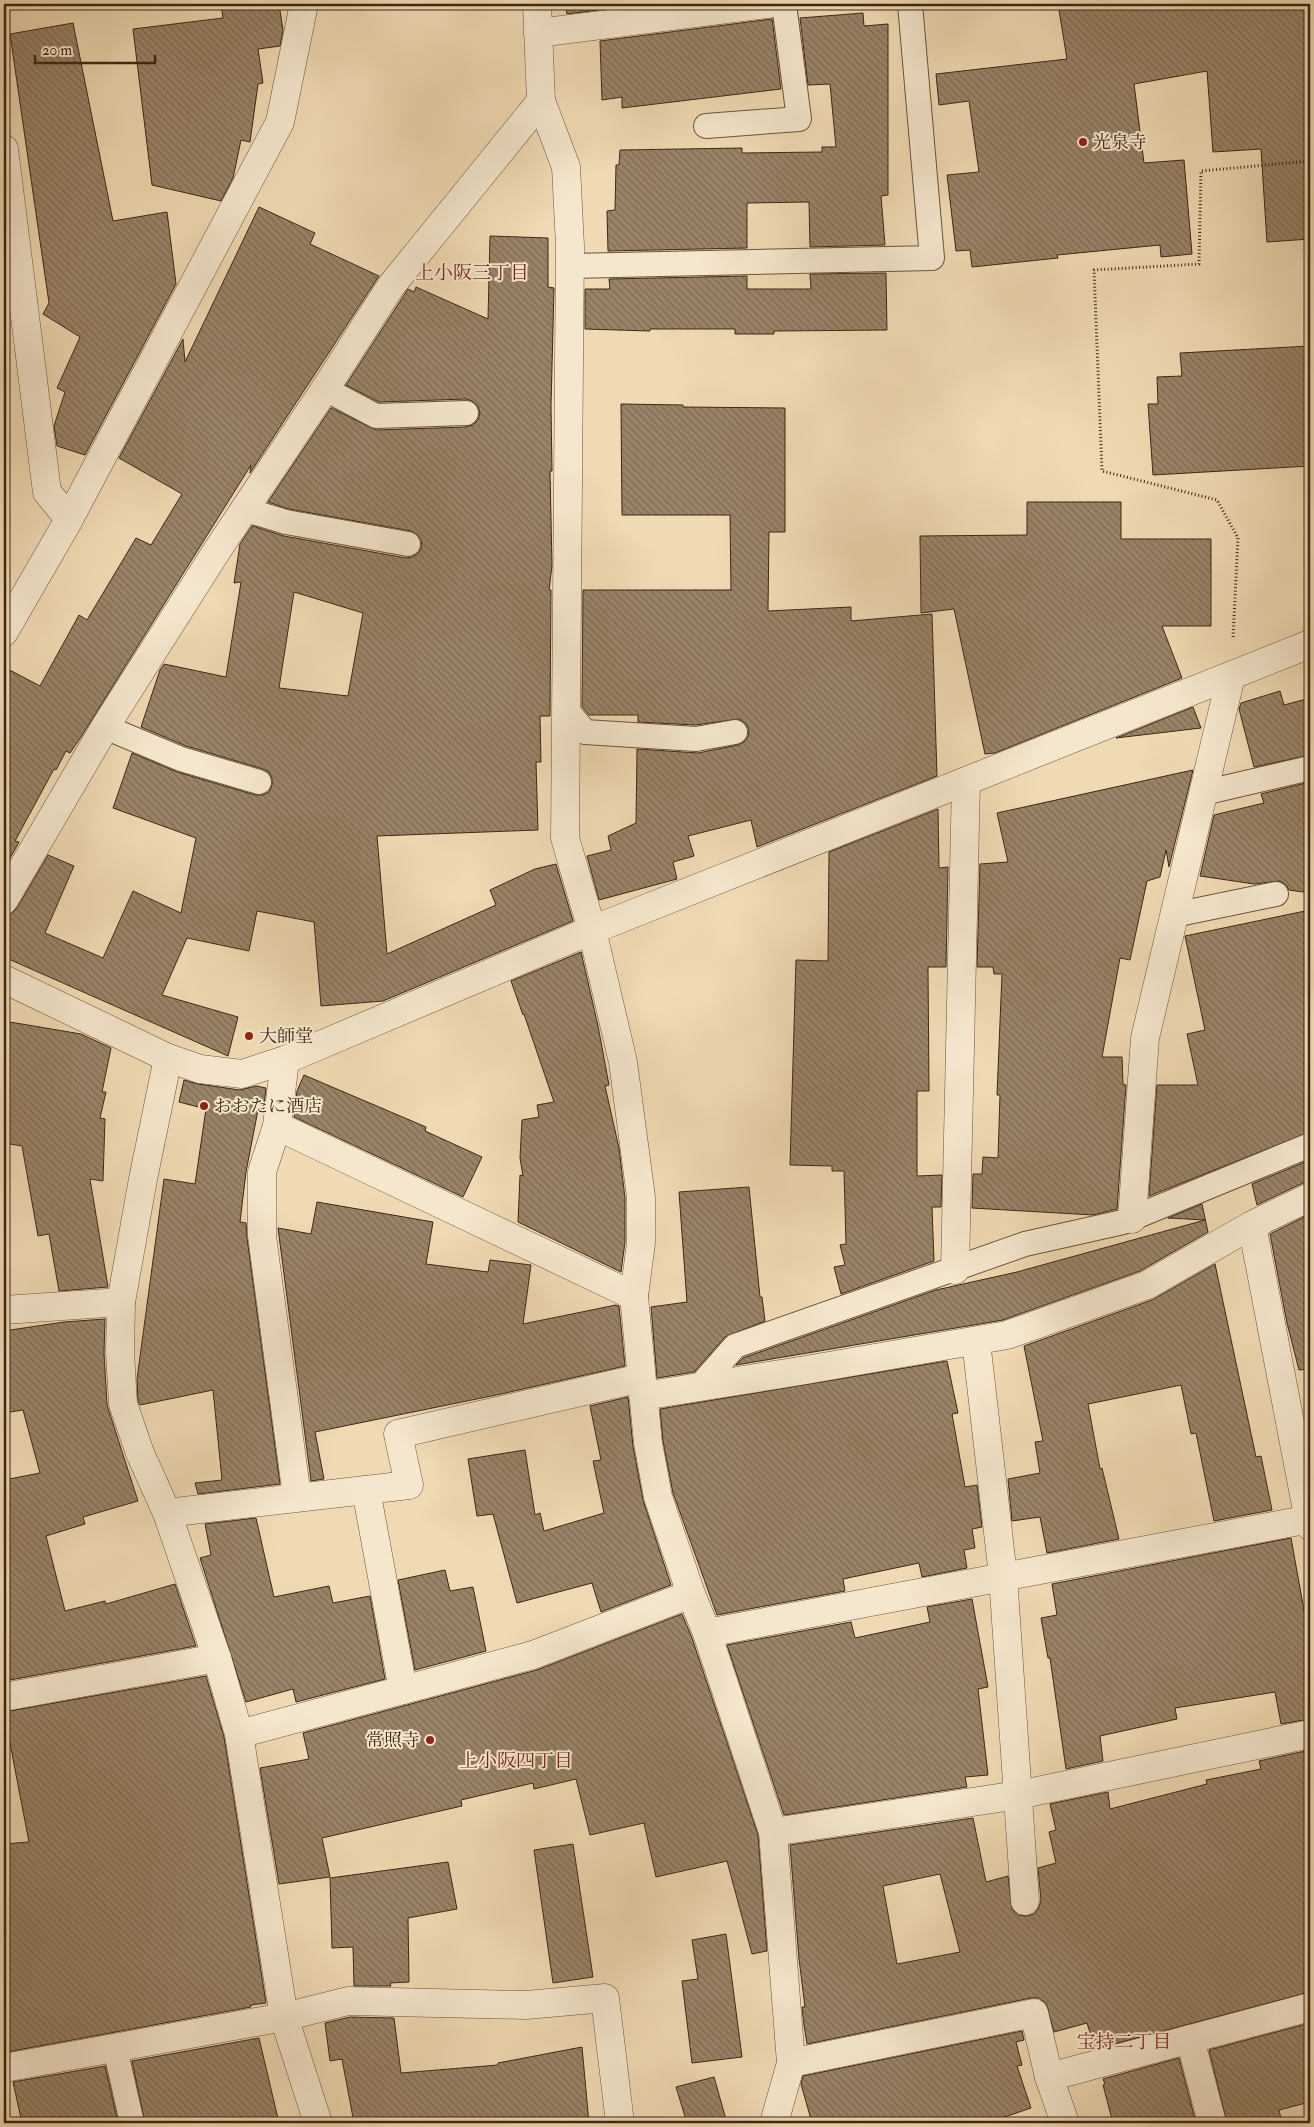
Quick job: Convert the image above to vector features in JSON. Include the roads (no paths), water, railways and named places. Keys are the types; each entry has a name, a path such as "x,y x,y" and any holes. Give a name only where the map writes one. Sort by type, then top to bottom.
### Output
{"street":[{"path":"4,632 69,519 280,122 304,4"},
{"path":"537,4 541,101 566,167 570,266 565,838 592,930 623,1062 641,1197 641,1243 634,1296 648,1443 658,1497 691,1594 707,1633 773,1832 791,2063 774,2123"},
{"path":"538,33 768,4"},
{"path":"4,900 105,727 244,509 325,389 391,286 541,101"},
{"path":"4,149 47,492 69,519"},
{"path":"4,979 168,1058 200,1069 242,1074 285,1060 592,930 1310,644"},
{"path":"1132,1219 1144,1038 1231,676"},
{"path":"955,1270 966,782"},
{"path":"168,1058 142,1179 121,1302 120,1352 123,1404 140,1453 167,1513 217,1658 239,1734 284,2018 318,2123"},
{"path":"285,1060 277,1126 262,1172 262,1236 297,1497"},
{"path":"277,1126 634,1296"},
{"path":"167,1513 409,1485 398,1434 642,1387 699,1387 1007,1335 1147,1285 1252,1226 1310,1197"},
{"path":"707,1633 1003,1576 1310,1521 1252,1226"},
{"path":"4,1310 121,1302"},
{"path":"976,1340 1003,1576 1025,1901"},
{"path":"366,1490 403,1690"},
{"path":"239,1734 533,1656 691,1594"},
{"path":"4,1697 217,1658"},
{"path":"773,1832 1018,1796 1310,1734"},
{"path":"4,2068 284,2018 348,2001 526,2005 605,1998 620,2123"},
{"path":"1049,2077 1310,2007"},
{"path":"791,2063 1034,2013 1049,2077 1065,2123"},
{"path":"1190,2039 1212,2123"}],"lane":[{"path":"706,126 799,119 784,4"},
{"path":"570,266 932,258 910,4"},
{"path":"325,389 376,416 466,413"},
{"path":"244,509 286,522 408,544"},
{"path":"566,709 585,732 696,739 734,732"},
{"path":"105,727 181,759 259,782"},
{"path":"1203,793 1310,768"},
{"path":"1174,916 1276,894"},
{"path":"699,1387 735,1346 1025,1244 1132,1219 1310,1145"},
{"path":"115,2048 132,2123"}],"place":[{"name":"光泉寺","path":"1083,142"},
{"name":"大師堂","path":"249,1036"},
{"name":"おおたに酒店","path":"204,1106"},
{"name":"常照寺","path":"430,1740"}],"district":[{"name":"上小阪三丁目","path":"472,273"},
{"name":"上小阪四丁目","path":"516,1761"},
{"name":"宝持二丁目","path":"1124,2042"}]}
